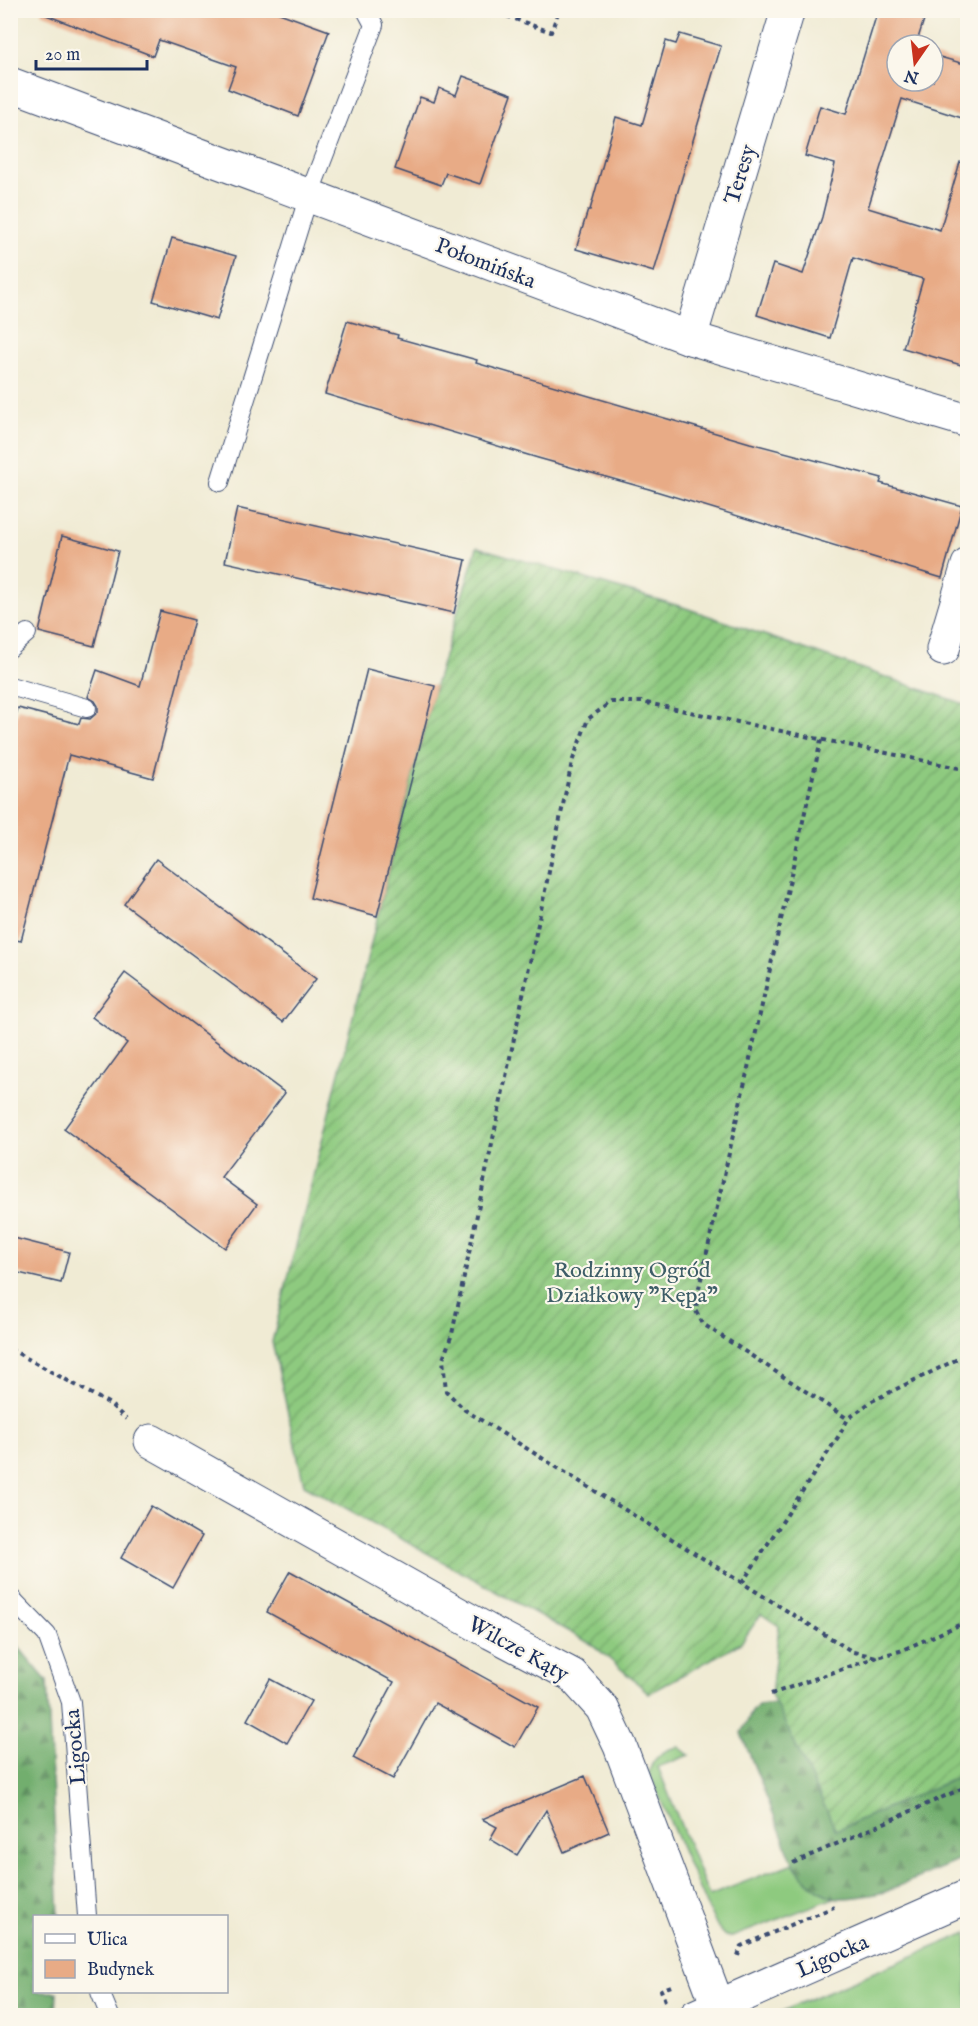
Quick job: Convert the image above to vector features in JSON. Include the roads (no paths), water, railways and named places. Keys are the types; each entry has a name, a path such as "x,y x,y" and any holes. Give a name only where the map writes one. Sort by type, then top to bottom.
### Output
{"street":[{"name":"Teresy","path":"690,338 788,10"},
{"name":"Połomińska","path":"10,84 690,338 968,422"},
{"path":"943,649 968,565"},
{"name":"Wilcze Kąty","path":"151,1442 492,1633 572,1675 602,1707 620,1746 705,1972 694,2009"},
{"name":"Ligocka","path":"694,2009 968,1896"}],"lane":[{"path":"220,482 309,195 374,25 366,10"},
{"path":"10,648 27,633"},
{"path":"10,686 87,708"},
{"name":"Ligocka","path":"10,1597 47,1635 71,1702 87,1915"},
{"path":"100,1993 110,2016"}],"park label":[{"name":"Rodzinny Ogród Działkowy \"Kępa\"","path":"632,1282"}]}
